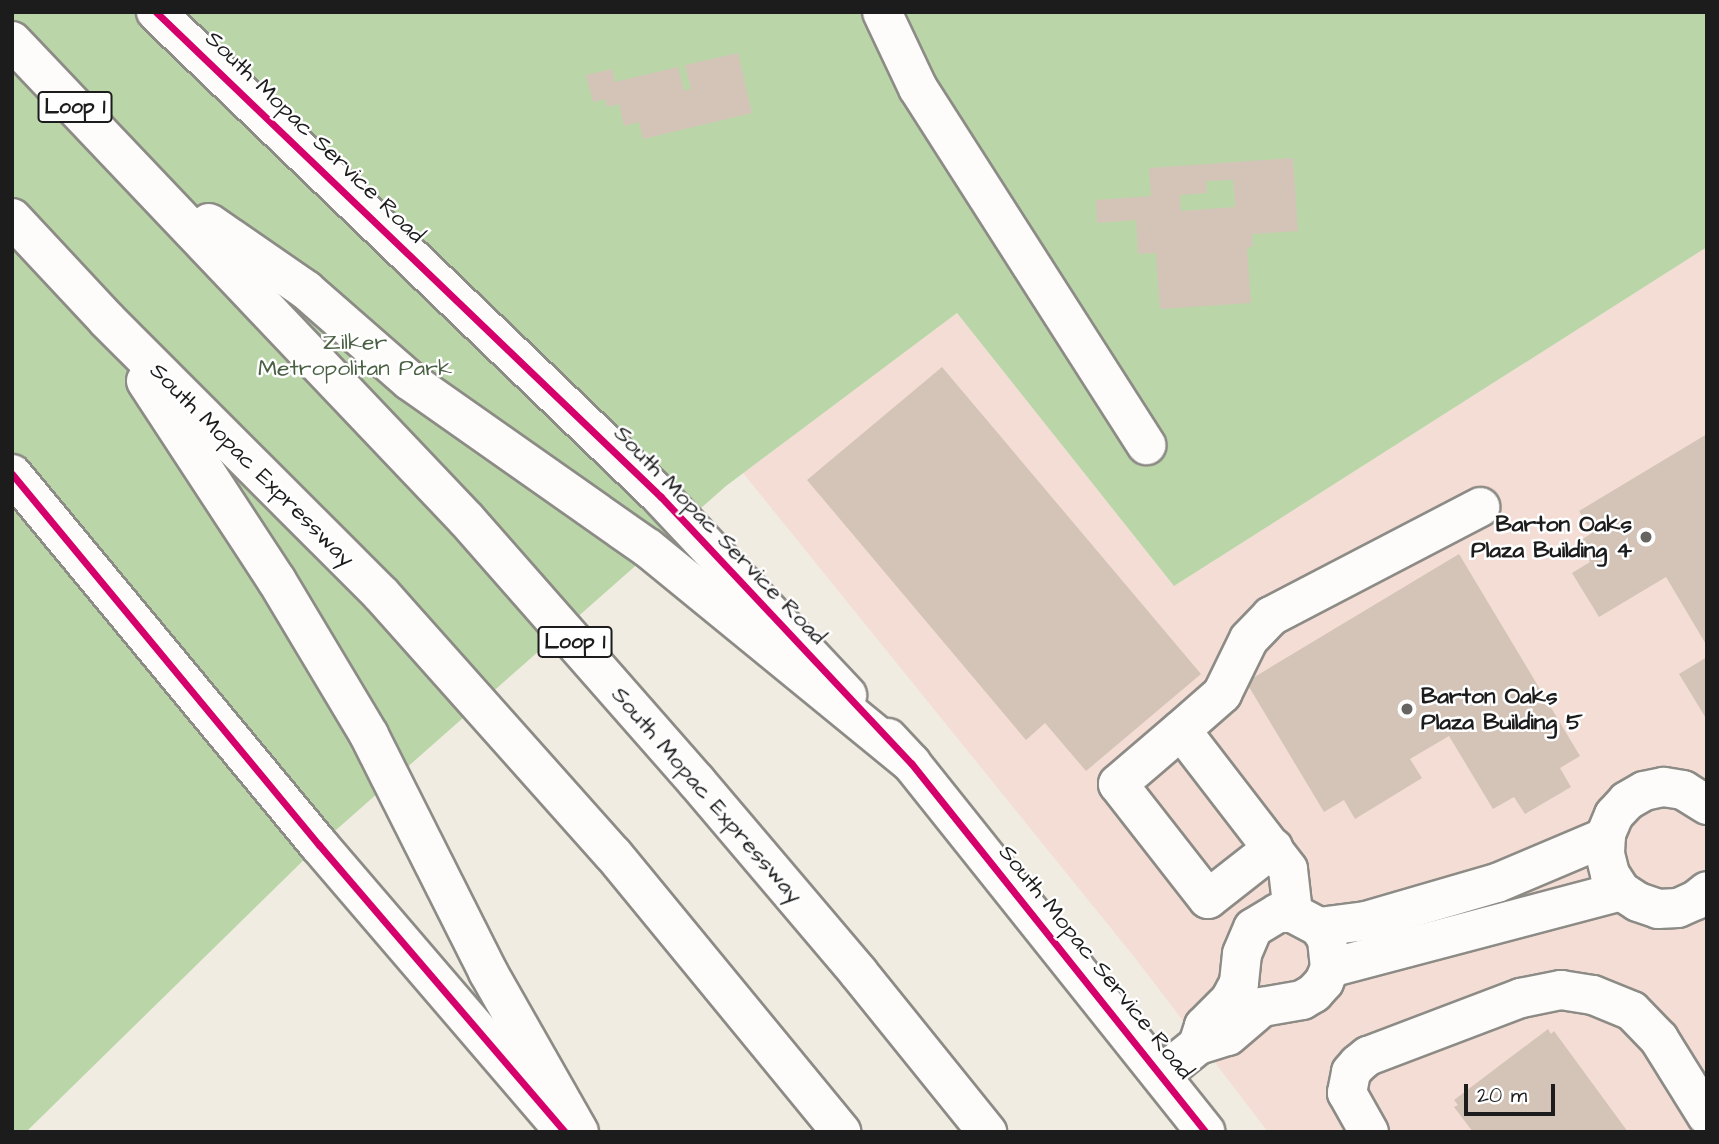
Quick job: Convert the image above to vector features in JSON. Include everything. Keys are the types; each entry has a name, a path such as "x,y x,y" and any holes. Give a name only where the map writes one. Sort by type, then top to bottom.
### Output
{"main road":[{"name":"South Mopac Service Road","path":"156,12 661,497 911,763 1206,1132"},
{"path":"883,12 918,88 1146,446"},
{"name":"South Mopac Expressway","path":"12,41 466,519 697,782 858,972 987,1132"},
{"path":"139,173 306,290 410,382 648,548 911,763"},
{"name":"South Mopac Expressway","path":"12,218 107,320 381,594 613,854 841,1132"},
{"path":"107,320 277,581 369,735 488,972 579,1132"},
{"path":"12,474 327,855 565,1132"},
{"path":"1273,848 1208,899 1118,784 1222,694 1249,639 1271,616 1480,507"},
{"path":"1162,1074 1198,1045 1228,1037 1262,1007 1308,996 1324,982 1330,968 1327,939 1306,920 1288,869 1181,730"},
{"path":"1703,903 1658,909 1638,902 1622,891 1610,874 1605,854 1606,837 1614,815 1627,801 1644,791 1663,788 1683,790 1707,806"},
{"path":"1198,1045 1204,1026 1230,1000 1239,983 1242,954 1253,928 1278,913 1306,920 1366,921 1497,883 1606,837"},
{"path":"1330,968 1622,891"},
{"path":"1465,892 1477,929"},
{"path":"1369,1132 1347,1093 1351,1072 1368,1056 1521,998 1561,990 1615,1002 1646,1024 1707,1116"}],"shaded area":[{"path":"1707,247 1707,1132 1268,1132 1135,958 743,473 957,313 1174,586"}],"green space":[{"name":"Zilker Metropolitan Park","path":"12,12 1707,12 1707,247 1174,586 957,313 726,486 319,845 26,1132 12,1132"}],"building":[{"path":"738,53 752,113 643,139 639,122 624,126 619,104 607,107 605,99 593,102 586,75 612,69 615,82 678,67 684,91 691,89 685,65"},
{"path":"1293,158 1298,231 1252,234 1253,247 1247,247 1251,303 1160,309 1156,253 1138,254 1136,220 1097,223 1096,200 1151,196 1149,168","holes":["1233,180 1235,207 1181,211 1180,195 1207,193 1206,181"]},
{"path":"942,367 1201,674 1086,771 1045,723 1026,740 807,480"},
{"name":"Barton Oaks Plaza Building 4","path":"1707,434 1707,646 1666,577 1599,617 1572,573 1590,562 1578,542 1592,533 1579,511"},
{"name":"Barton Oaks Plaza Building 5","path":"1459,554 1580,756 1560,768 1571,787 1525,814 1514,797 1493,809 1449,736 1410,759 1422,778 1355,819 1344,800 1324,812 1246,682"},
{"path":"1707,657 1707,720 1679,674"},
{"path":"1548,1029 1551,1034 1554,1031 1628,1132 1473,1132 1454,1107 1458,1105 1454,1100"}],"cycle path":[{"path":"156,12 661,497 911,763 1206,1132"},
{"path":"12,474 319,845 565,1132"}],"place":[{"name":"Barton Oaks Plaza Building 4","path":"1646,537"},
{"name":"Barton Oaks Plaza Building 5","path":"1407,709"}]}
